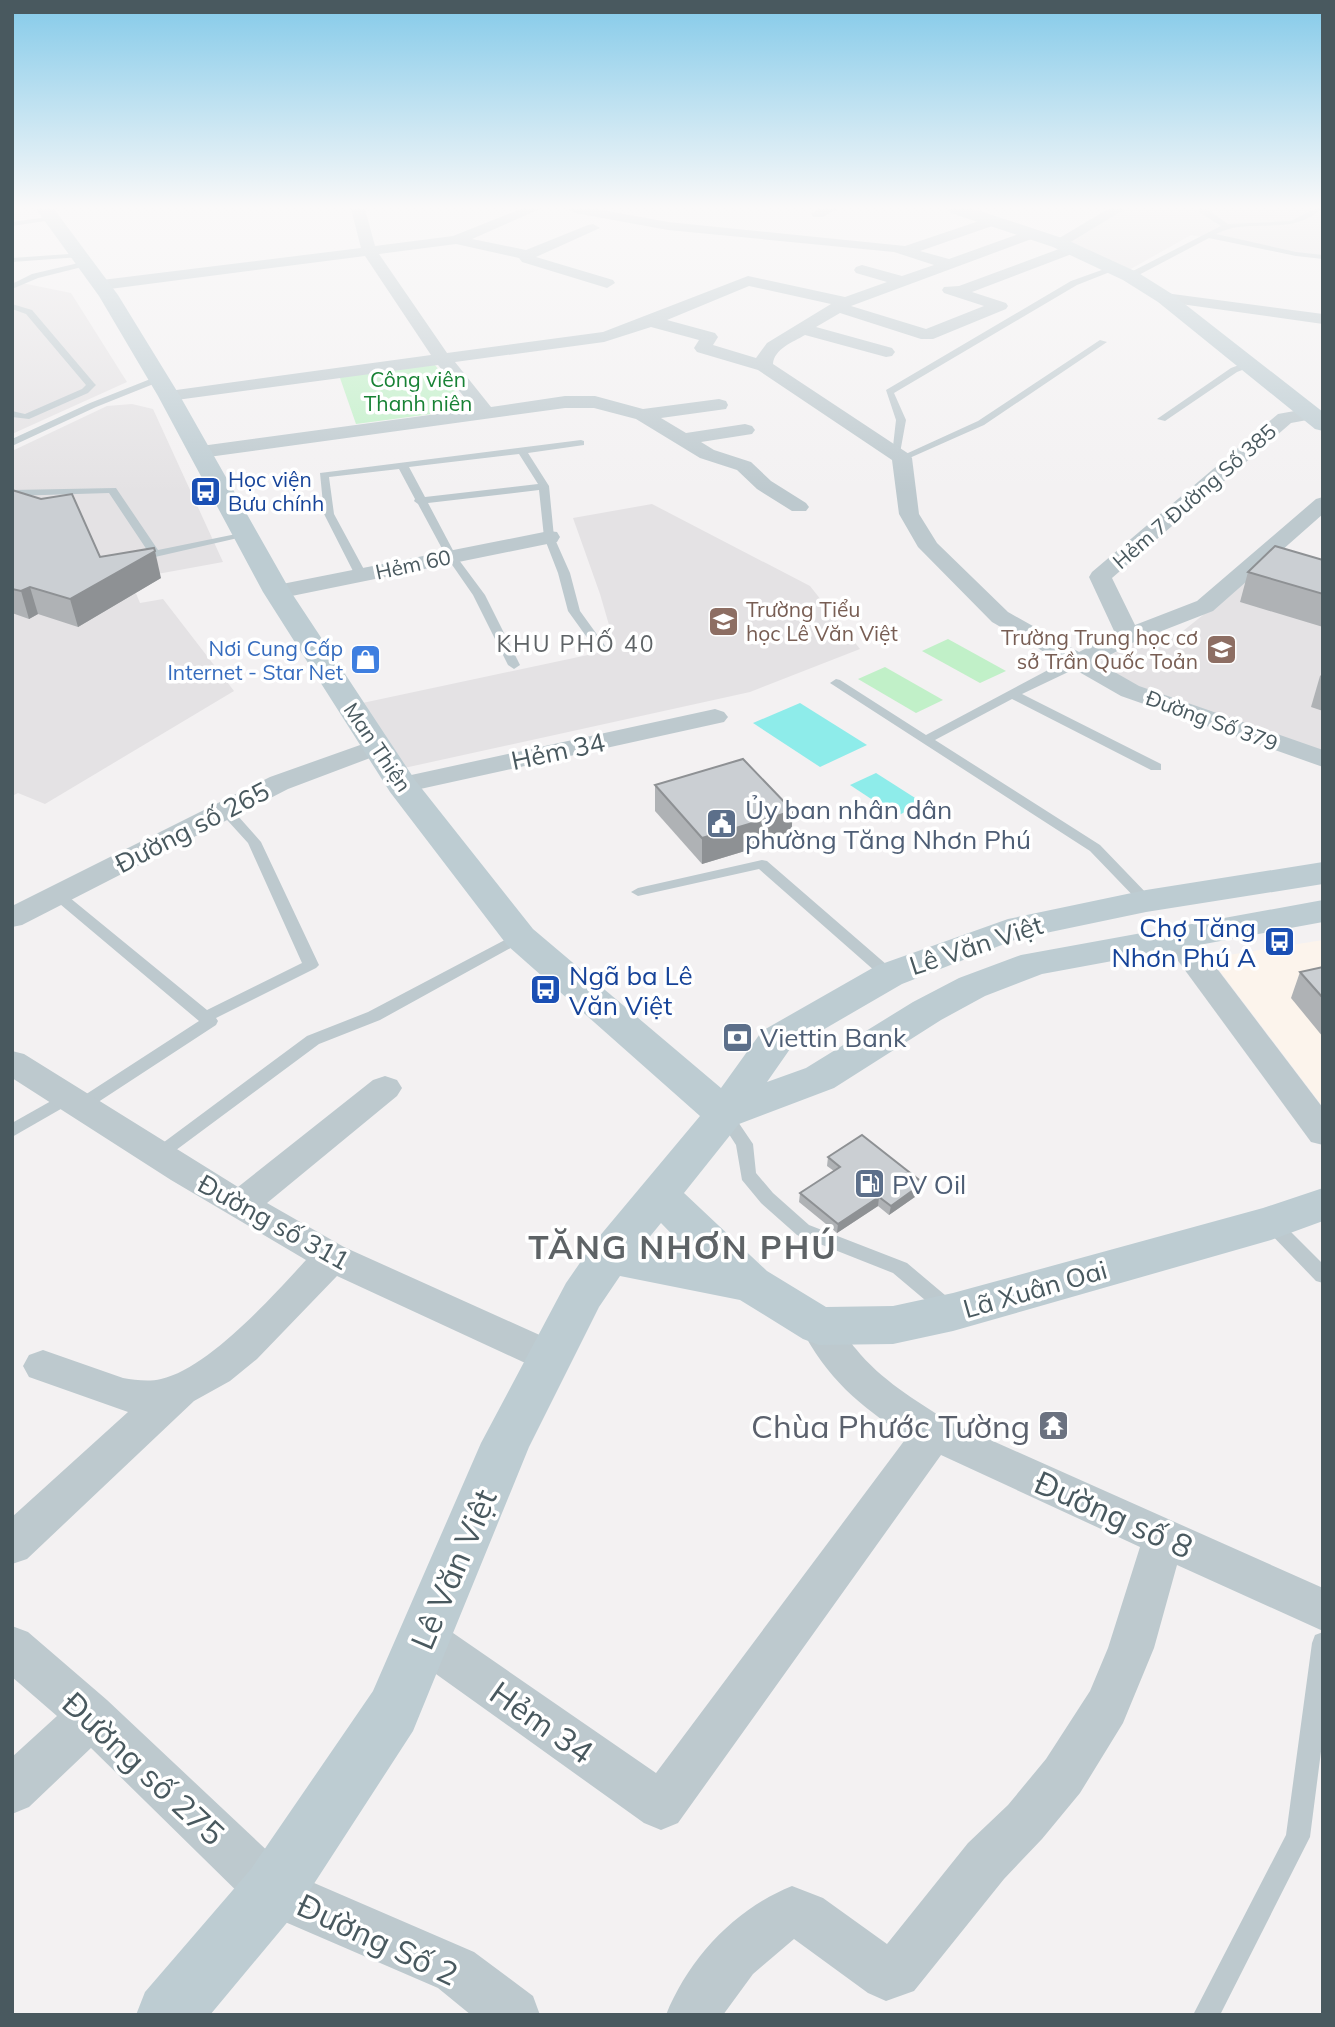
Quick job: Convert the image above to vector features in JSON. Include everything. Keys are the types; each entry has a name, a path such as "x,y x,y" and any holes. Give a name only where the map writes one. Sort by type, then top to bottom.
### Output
{"street":[{"name":"Man Thiện","path":"112,304 201,452 277,592 402,785 520,937 724,1114"},
{"path":"405,304 442,358 486,413"},
{"path":"163,387 442,358 604,337 693,304"},
{"path":"836,304 927,335 1000,306 992,304"},
{"path":"764,366 765,356 774,347 845,304"},
{"path":"1172,304 1317,419"},
{"path":"1207,304 1323,319"},
{"path":"650,321 709,337 703,348 764,366 899,455"},
{"path":"803,329 886,352"},
{"path":"201,452 565,402 595,402 643,415 707,454 744,466 764,485 799,507"},
{"path":"643,415 719,405"},
{"name":"Hẻm 7 Đường Số 385","path":"1128,636 1100,578 1285,418 1317,419"},
{"path":"683,439 745,430"},
{"name":"Đường Số 379","path":"899,455 909,514 929,547 1000,617 1130,691 1323,759"},
{"path":"1079,662 1128,636 1205,606 1323,503"},
{"name":"Hẻm 60","path":"277,592 549,537"},
{"name":"Hẻm 34","path":"402,785 715,717"},
{"name":"Đường số 265","path":"12,918 279,783 377,747"},
{"name":"Lê Văn Việt","path":"168,2015 274,1891 393,1711 506,1443 582,1296 609,1256 724,1114 776,1040 889,975 1008,930 1146,901 1323,873"},
{"path":"1146,901 1176,936 1323,1133"},
{"name":"Lê Văn Việt","path":"724,1114 820,1078 927,1011 972,987 1034,964 1323,911"},
{"name":"Đường số 311","path":"12,1062 158,1155 331,1257 550,1357"},
{"path":"241,1204 385,1088"},
{"path":"659,1195 751,1284 819,1326"},
{"name":"Lã Xuân Oai","path":"819,1326 894,1325 953,1312 1271,1223 1323,1204"},
{"path":"609,1256 751,1284"},
{"path":"12,1545 180,1389 222,1365 274,1321 331,1257"},
{"name":"Đường số 8","path":"819,1326 843,1362 877,1396 934,1433 1323,1610"},
{"path":"43,1366 137,1397 180,1389"},
{"name":"Hẻm 34","path":"424,1639 661,1806 934,1433"},
{"path":"692,2015 723,1967 750,1938 792,1911 805,1916 886,1975 896,1973 986,1861 1026,1822 1063,1776 1107,1707 1131,1648 1164,1536"},
{"name":"Đường số 275","path":"12,1647 91,1716 274,1891"},
{"path":"12,1790 91,1716"},
{"name":"Đường Số 2","path":"274,1891 456,1970 514,2015"}],"lane":[{"path":"1039,304 889,392 901,420 899,455 981,422 1103,342"},
{"path":"12,306 29,312 91,385 85,391 12,423"},
{"path":"1162,419 1234,370 1247,365"},
{"path":"12,443 93,405 163,387"},
{"path":"12,414 26,417"},
{"path":"361,575 329,514 324,475 581,443"},
{"path":"522,451 544,486 549,537 564,573 573,611 600,648"},
{"path":"403,466 419,501 451,556 479,595 514,665"},
{"path":"419,501 544,486"},
{"path":"12,493 112,490 155,554 246,535"},
{"path":"926,740 1079,662"},
{"path":"836,683 1095,848 1146,901"},
{"path":"1012,694 1156,767"},
{"path":"12,1131 73,1102 208,1019 311,964 254,842 225,810"},
{"path":"638,892 762,864 889,975"},
{"path":"60,895 208,1019"},
{"path":"158,1155 313,1040 374,1016 520,937"},
{"path":"724,1114 744,1144 748,1175 767,1198 803,1230 900,1268 953,1312"},
{"path":"1271,1223 1323,1276"},
{"path":"1206,2015 1298,1837 1323,1643"}],"shaded area":[{"path":"12,304 78,304 127,382 12,434"},
{"path":"132,404 153,409 223,562 130,579 140,603 163,599 234,691 45,804 18,793 12,796 12,451 107,406"},
{"name":"Trường Tiểu học Lê Văn Việt","path":"652,504 810,586 860,649 750,692 395,770 353,705 616,649 573,518"},
{"name":"Trường Trung học cơ sở Trần Quốc Toản","path":"1263,567 1323,585 1323,753 1142,689 1097,664 1153,629 1178,635"},
{"path":"1323,940 1323,1107 1210,958"}],"green space":[{"name":"Công viên Thanh niên","path":"435,365 469,409 356,424 340,378 343,375"},
{"path":"948,639 1006,671 980,683 922,651"},
{"path":"885,667 943,700 916,713 858,679"}],"water":[{"path":"800,703 867,745 820,767 753,723"},
{"path":"876,773 923,803 897,816 850,785"}],"building":[{"path":"12,490 41,499 72,494 100,557 154,548 155,551 70,599 30,587 21,591 12,589"},
{"path":"1275,546 1323,560 1323,594 1248,572"},
{"path":"743,759 793,811 702,838 655,785"},
{"path":"1323,967 1323,998 1300,972"},
{"name":"PV Oil","path":"862,1135 923,1183 891,1206 879,1197 838,1224 800,1193 840,1167 828,1157"}],"place":[{"name":"Học viện Bưu chính","path":"205,491"},
{"name":"Trường Tiểu học Lê Văn Việt","path":"723,621"},
{"name":"Trường Trung học cơ sở Trần Quốc Toản","path":"1221,649"},
{"name":"Nơi Cung Cấp Internet - Star Net","path":"366,660"},
{"name":"Ủy ban nhân dân phường Tăng Nhơn Phú","path":"722,824"},
{"name":"Chợ Tăng Nhơn Phú A","path":"1279,942"},
{"name":"Ngã ba Lê Văn Việt","path":"546,990"},
{"name":"Viettin Bank","path":"737,1037"},
{"name":"PV Oil","path":"869,1184"},
{"name":"Chùa Phước Tường","path":"1053,1426"}],"district":[{"name":"KHU PHỐ 40","path":"576,643"},
{"name":"TĂNG NHƠN PHÚ","path":"683,1246"}]}
